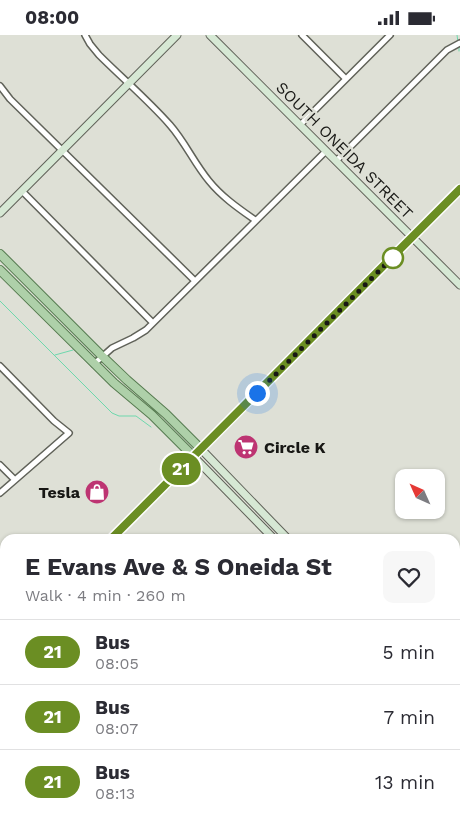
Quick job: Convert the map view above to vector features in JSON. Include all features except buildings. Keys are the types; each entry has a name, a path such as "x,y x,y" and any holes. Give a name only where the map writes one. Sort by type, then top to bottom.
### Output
{"main road":[{"path":"116,534 460,189"},
{"path":"0,254 126,380 166,414 201,449"},
{"path":"0,270 94,364 158,421 193,456"}],"street":[{"path":"85,35 90,44 174,130 217,191 255,220"},
{"path":"0,213 177,35"},
{"name":"SOUTH ONEIDA STREET","path":"210,35 460,285"},
{"path":"302,35 346,79"},
{"path":"300,125 390,35"},
{"path":"336,161 447,50 460,43"},
{"path":"0,86 10,99 195,281"},
{"path":"94,364 116,345 139,335 153,323 326,151"},
{"path":"22,191 153,323"},
{"path":"0,366 54,421 69,433 0,493"},
{"path":"201,449 283,534"},
{"path":"193,456 269,534"},
{"path":"0,465 15,480"}],"waterway":[{"path":"457,35 458,42"},
{"path":"459,46 459,51"},
{"path":"0,301 112,413 119,416 136,416 151,427"},
{"path":"55,355 73,350"}],"bus line":[{"name":"21","path":"116,534 460,189"}],"place":[{"name":"Circle K","path":"246,447"},
{"name":"Tesla","path":"97,492"}],"route":[{"path":"257,393 396,254 393,258"}]}
